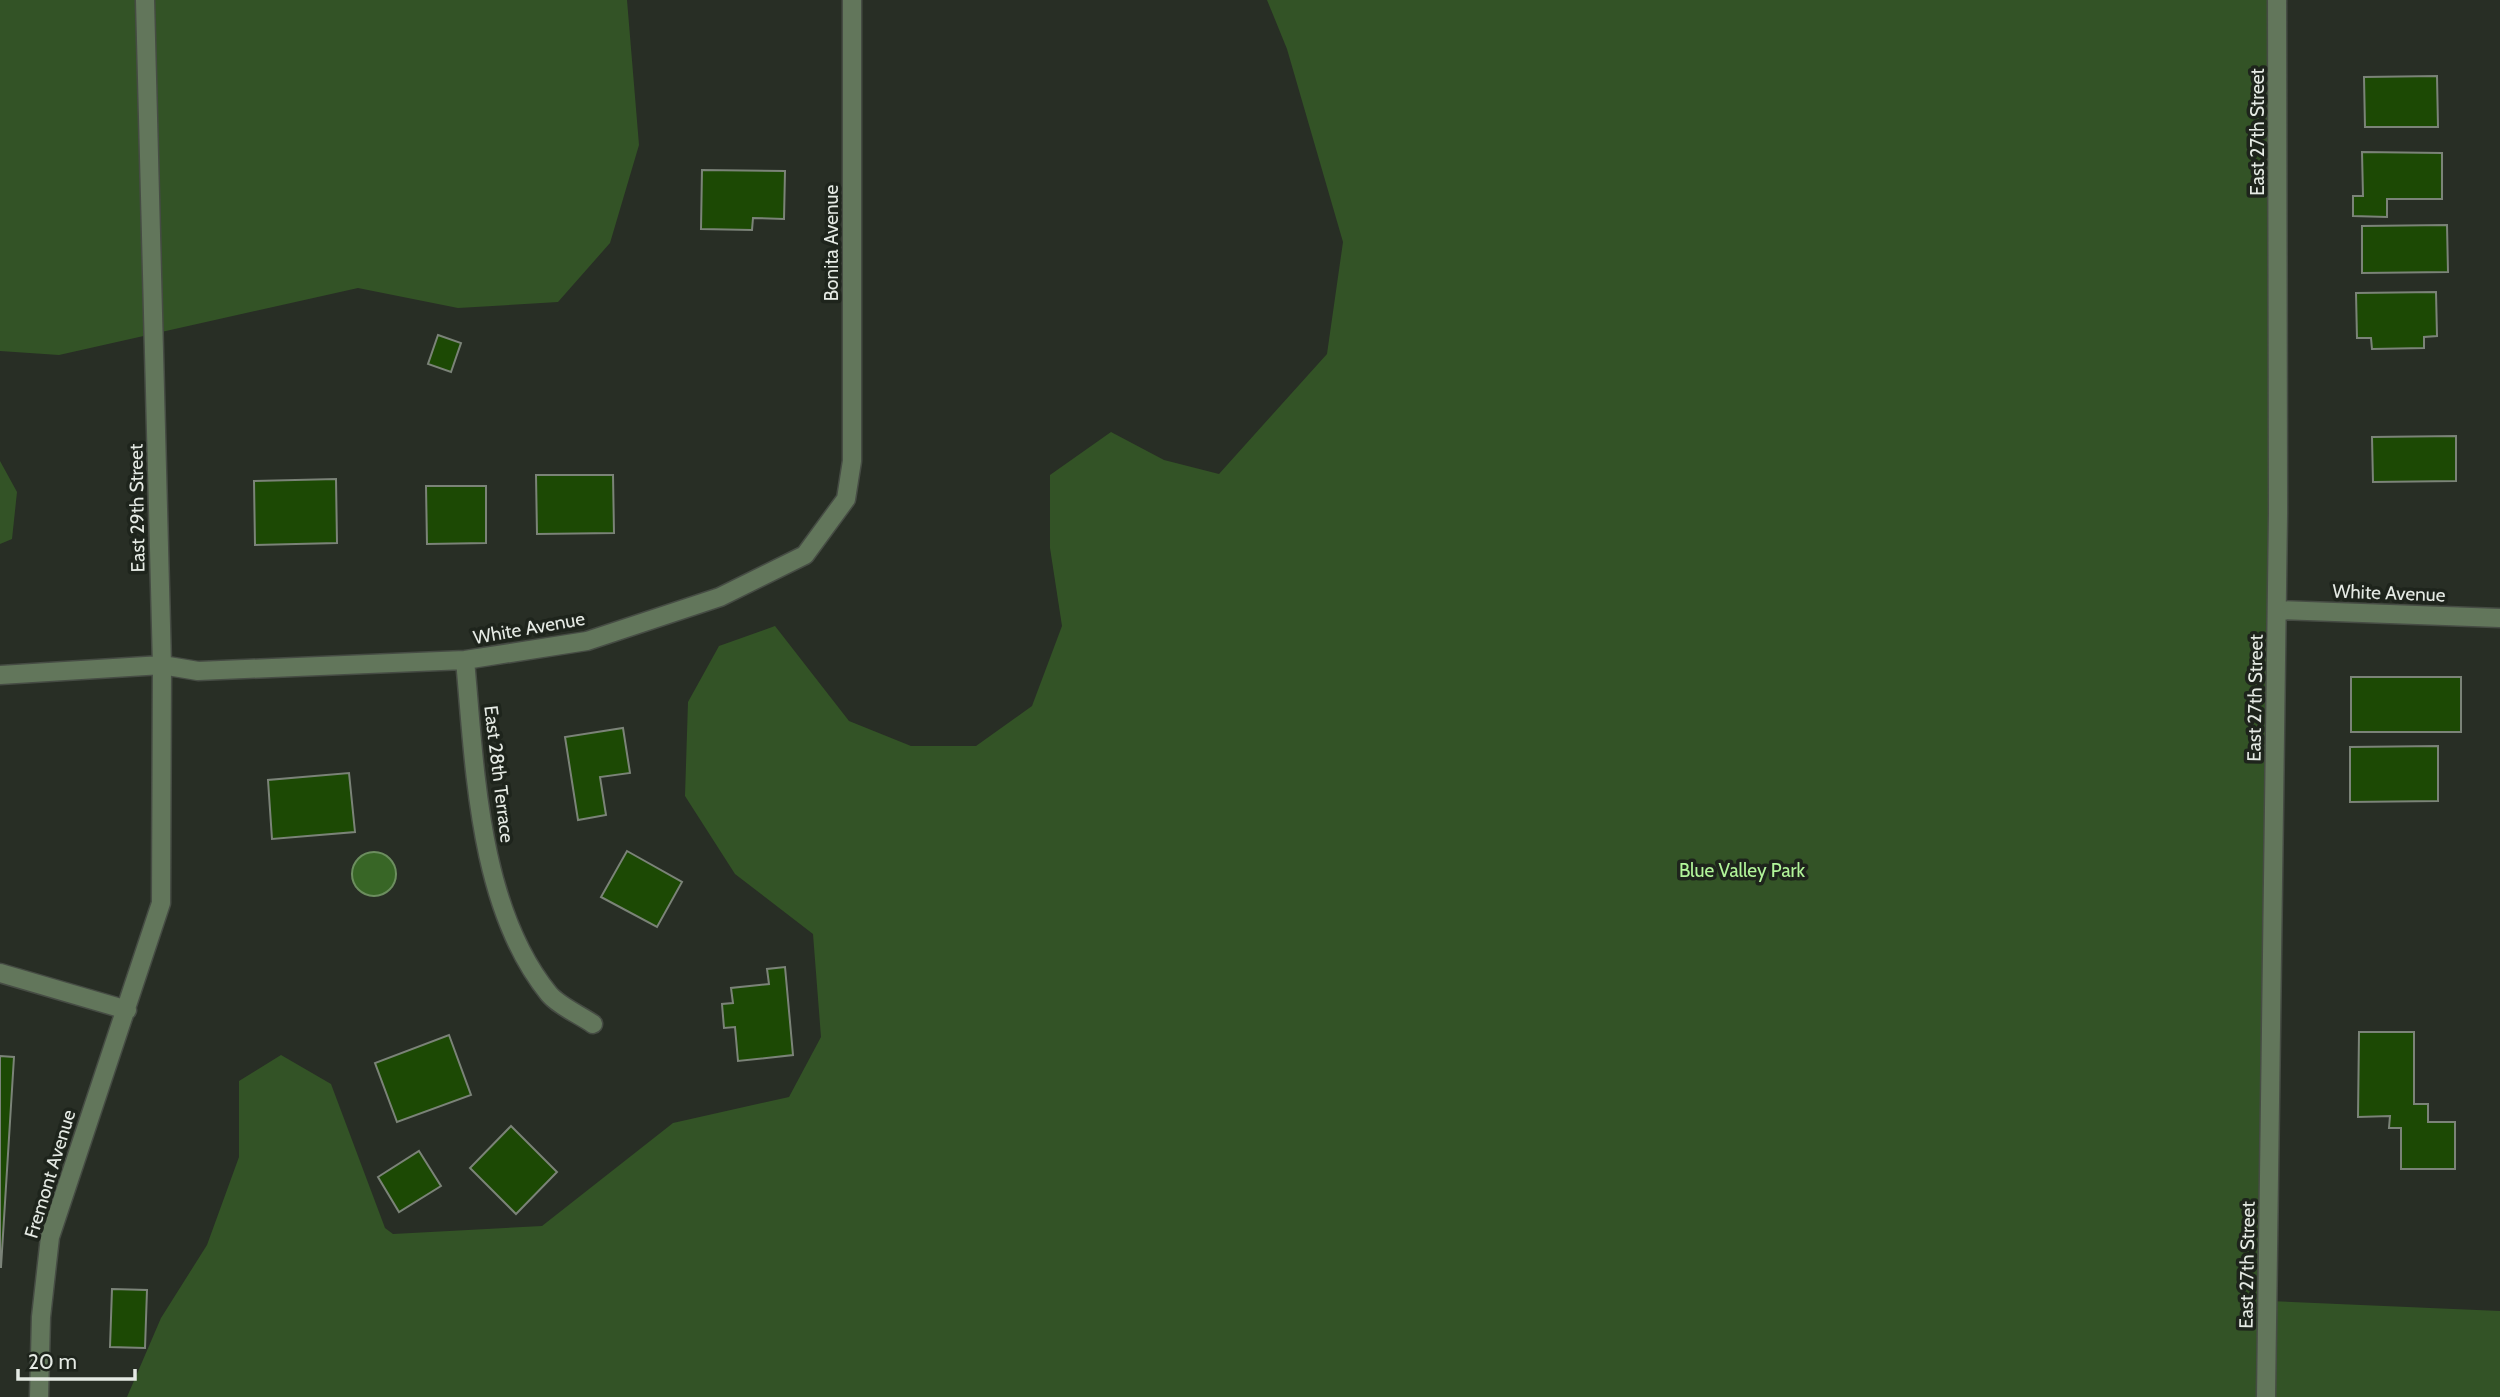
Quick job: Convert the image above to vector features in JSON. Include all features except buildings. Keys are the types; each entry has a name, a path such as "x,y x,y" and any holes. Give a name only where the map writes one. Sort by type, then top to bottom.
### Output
{"street":[{"name":"East 29th Street","path":"127,1010 161,903 162,665 145,0"},
{"name":"Bonita Avenue","path":"848,486 852,461 852,0"},
{"name":"East 27th Street","path":"2266,1397 2277,610 2277,0"},
{"name":"White Avenue","path":"0,675 162,665 198,671 465,660 587,642 720,597 805,555 846,499 848,486"},
{"name":"White Avenue","path":"2277,610 2500,618"},
{"name":"East 28th Terrace","path":"465,660 481,828 497,887 524,955 551,996 593,1024"},
{"path":"0,973 127,1010"},
{"name":"Fremont Avenue","path":"39,1397 41,1317 50,1237 127,1010"}],"green space":[{"path":"0,0 627,0 639,145 610,243 558,302 458,308 358,288 59,355 0,351"},
{"name":"Blue Valley Park","path":"1267,0 2274,0 2268,1301 2500,1311 2500,1397 127,1397 161,1318 207,1245 239,1157 239,1081 281,1055 331,1084 385,1228 393,1234 542,1226 673,1123 789,1097 821,1037 813,934 735,874 685,796 688,702 719,646 775,626 849,721 911,746 976,746 1032,706 1062,626 1050,548 1050,475 1111,432 1164,460 1219,474 1327,354 1343,242 1287,49"},
{"path":"0,461 17,492 12,539 0,544"}],"shaded area":[{"path":"374,852 383,853 390,858 395,865 395,883 390,890 383,895 374,896 365,895 358,890 353,883 352,874 353,865 358,858 365,853"}]}
